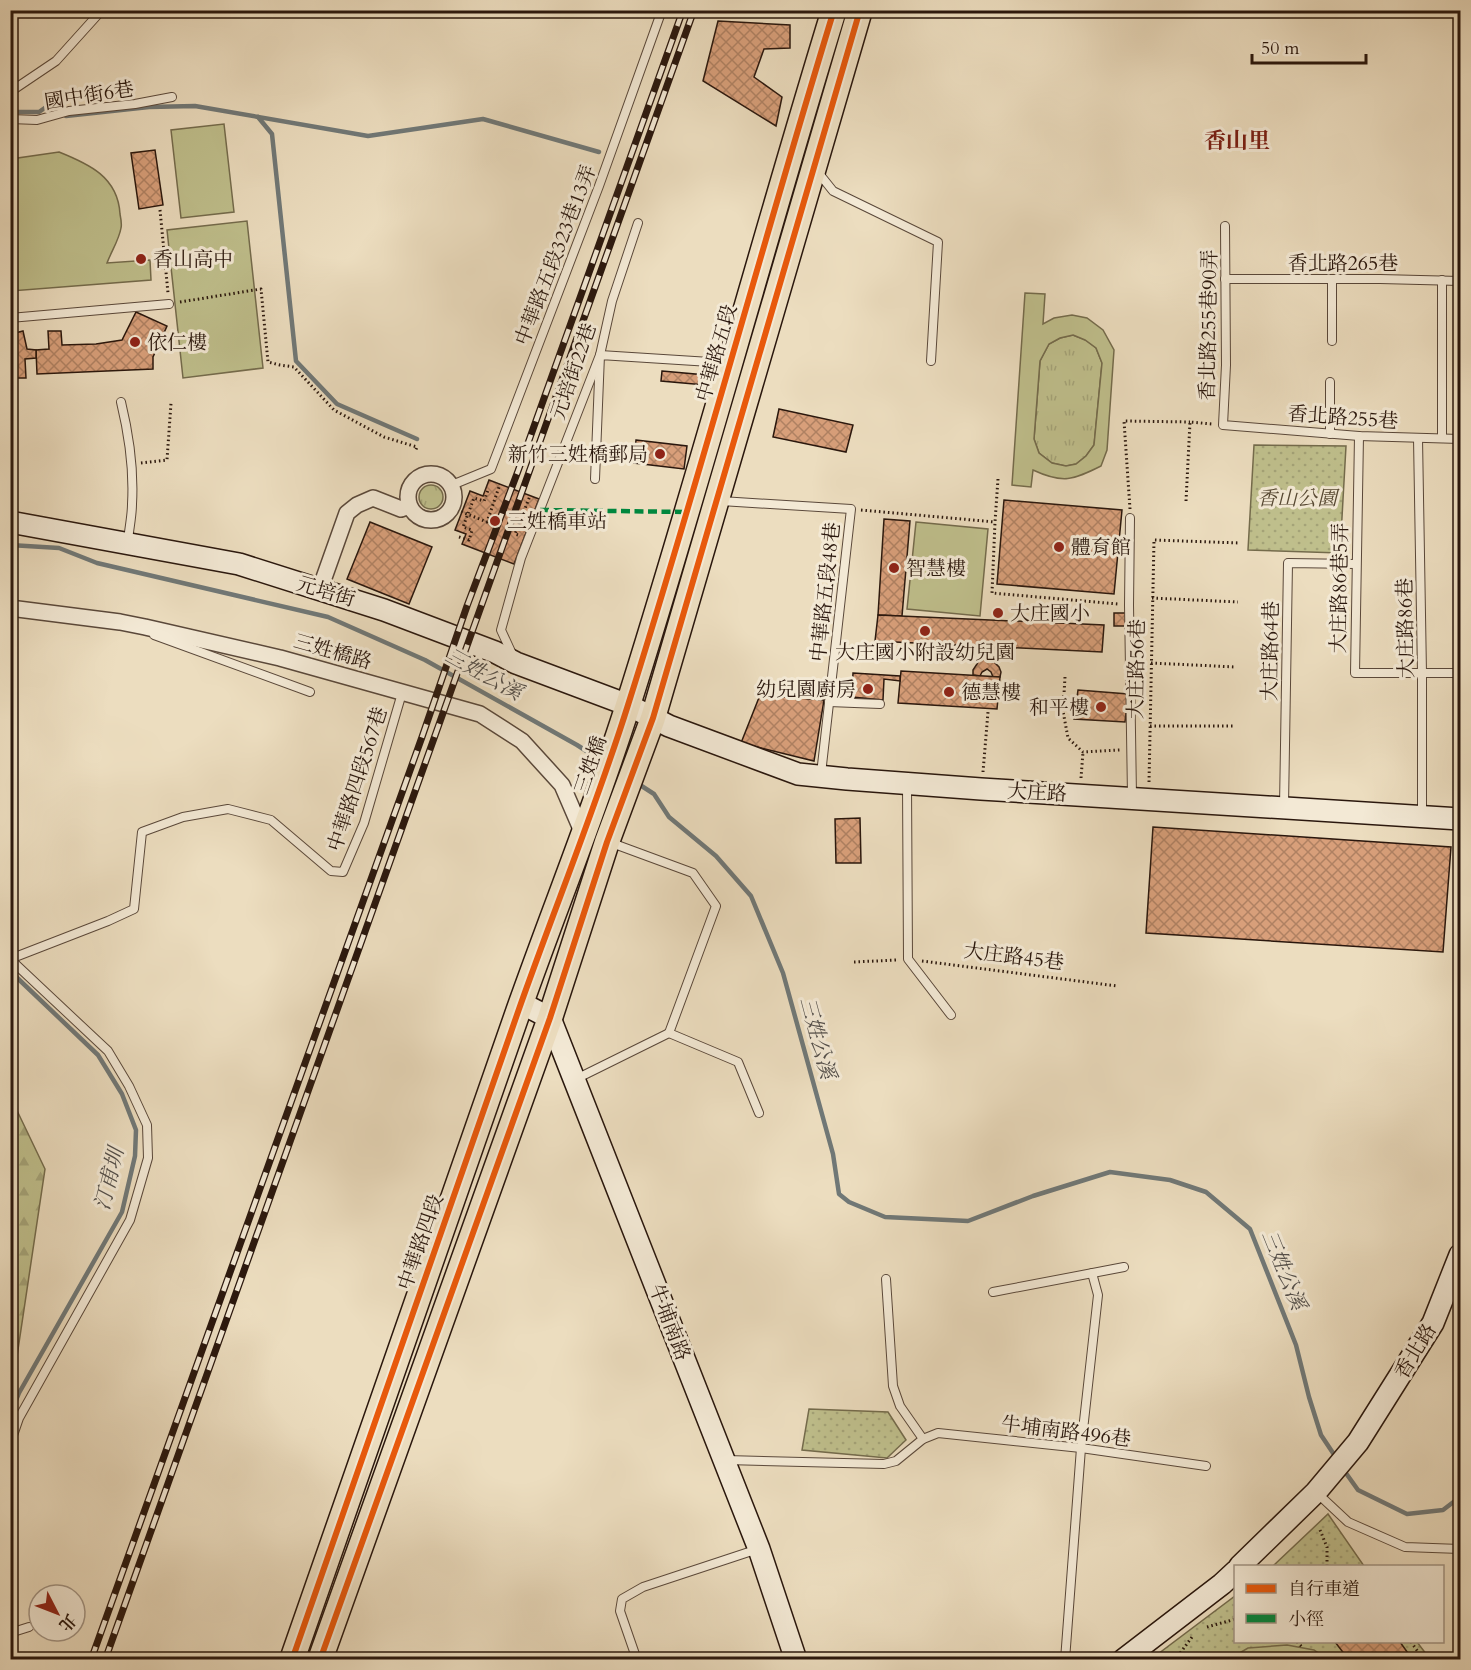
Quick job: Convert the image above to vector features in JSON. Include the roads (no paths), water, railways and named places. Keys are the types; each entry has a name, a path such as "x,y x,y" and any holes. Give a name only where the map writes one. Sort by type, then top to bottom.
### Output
{"main road":[{"name":"中華路五段","path":"653,718 814,167 811,131 834,10"},
{"name":"中華路五段","path":"628,705 730,363 811,131 860,10"},
{"name":"三姓橋","path":"584,836 628,705"},
{"path":"320,1659 550,1018 607,842 653,718"},
{"name":"中華路四段","path":"292,1659 521,1003 584,836"}],"street":[{"path":"433,473 447,479 452,485 454,500 447,514 441,518 426,520 419,517 409,506 408,490 417,477 433,473"},
{"path":"320,589 347,513 357,505 373,498 401,509 409,506"},
{"name":"元培街","path":"10,522 239,564 384,610 628,705"},
{"name":"三姓橋路","path":"10,608 145,627 280,658 480,714 522,741 562,785 584,836"},
{"name":"大庄路","path":"628,705 669,726 798,774 981,789 1461,819"},
{"path":"521,1003 550,1018"},
{"name":"牛埔南路","path":"550,1018 759,1549 796,1659"},
{"name":"香北路","path":"1316,1492 1358,1442 1433,1323 1460,1260"},
{"path":"1241,1565 1316,1492"},
{"path":"1123,1659 1234,1573"}],"lane":[{"path":"10,92 56,61 102,10"},
{"name":"中華路五段323巷13弄","path":"452,485 491,469 599,186 662,10"},
{"name":"國中街6巷","path":"10,119 37,120 69,111 135,104 172,97"},
{"path":"814,167 833,191 938,242 931,361"},
{"name":"元培街22巷","path":"516,663 501,630 521,558 600,355 612,302 638,223"},
{"name":"香北路255巷90弄","path":"1223,425 1227,299 1225,226"},
{"name":"香北路265巷","path":"1225,279 1461,281"},
{"path":"1332,279 1332,341"},
{"path":"1442,280 1442,438"},
{"path":"10,318 169,304"},
{"path":"595,479 600,355 730,363"},
{"path":"1330,382 1330,434"},
{"path":"121,402 131,464 132,505 128,543"},
{"name":"香北路255巷","path":"1223,425 1359,436 1461,439"},
{"name":"大庄路86巷5弄","path":"1359,436 1355,673 1422,673"},
{"name":"大庄路86巷","path":"1418,438 1422,817"},
{"name":"中華路五段48巷","path":"717,501 851,509 821,776"},
{"path":"1130,518 1131,750 1140,798"},
{"name":"大庄路64巷","path":"1284,808 1288,563 1356,564"},
{"path":"145,627 151,634 177,645 310,692"},
{"path":"1422,673 1461,673"},
{"name":"中華路四段567巷","path":"10,1444 19,1418 130,1220 148,1158 147,1125 129,1086 108,1051 10,959 134,909 142,832 183,817 228,810 271,820 331,871 343,873 364,824 402,693"},
{"path":"829,702 880,704"},
{"path":"907,783 908,959 951,1015"},
{"path":"575,1080 669,1033 716,906 693,873 607,842"},
{"path":"669,1033 738,1062 759,1113"},
{"path":"993,1292 1124,1267"},
{"path":"1065,1659 1082,1448 1098,1295 1092,1272"},
{"path":"724,1460 884,1464 896,1461 923,1438 900,1406 893,1386 886,1279"},
{"name":"牛埔南路496巷","path":"923,1438 938,1433 1082,1448 1206,1466"},
{"path":"1316,1492 1348,1522 1405,1548 1461,1550"},
{"path":"637,1659 620,1611 622,1599 643,1587 759,1549"},
{"path":"10,1633 27,1628"}],"waterway":[{"name":"汀甫圳","path":"10,112 39,112 66,93"},
{"path":"66,116 149,107 195,106 368,136 483,119 599,152"},
{"path":"258,117 272,134 296,361 337,404 417,439"},
{"name":"三姓公溪","path":"10,545 59,548 97,563 328,617 425,660 602,761"},
{"name":"三姓公溪","path":"637,783 654,794 669,817 716,856 751,896 783,973 833,1154 839,1194 849,1202 885,1217 968,1221 1033,1196 1110,1172 1170,1180 1206,1192 1250,1229 1296,1345 1321,1435 1337,1459"},
{"name":"汀甫圳","path":"10,971 98,1055 122,1094 136,1130 135,1156 122,1212 19,1393 10,1415"},
{"name":"三姓公溪","path":"1343,1469 1358,1490 1407,1514 1443,1510 1460,1497"}],"railway":[{"path":"91,1660 467,606 518,471 683,10"},
{"path":"105,1660 694,10"}],"place":[{"name":"香山高中","path":"141,259"},
{"name":"依仁樓","path":"135,342"},
{"name":"新竹三姓橋郵局","path":"660,454"},
{"name":"三姓橋車站","path":"495,521"},
{"name":"體育館","path":"1059,547"},
{"name":"智慧樓","path":"894,568"},
{"name":"大庄國小","path":"998,613"},
{"name":"大庄國小附設幼兒園","path":"925,631"},
{"name":"幼兒園廚房","path":"868,689"},
{"name":"德慧樓","path":"949,692"},
{"name":"和平樓","path":"1101,707"}],"district":[{"name":"香山里","path":"1237,140"}],"park label":[{"name":"香山公園","path":"1297,498"}]}
